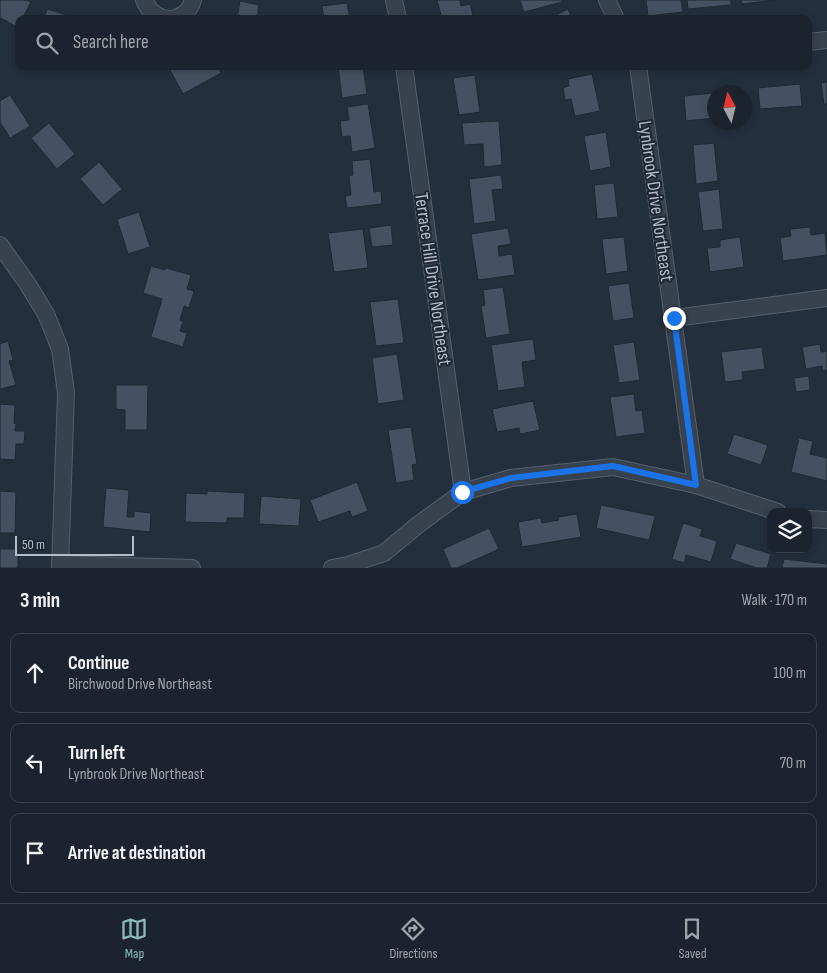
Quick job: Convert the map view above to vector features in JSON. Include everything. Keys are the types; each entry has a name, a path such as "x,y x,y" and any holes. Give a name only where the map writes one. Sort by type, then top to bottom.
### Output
{"street":[{"path":"144,0 148,9 155,15"},
{"path":"182,15 187,12 193,0"},
{"path":"394,0 397,15"},
{"path":"607,0 614,15"},
{"path":"812,42 827,40"},
{"name":"Terrace Hill Drive Northeast","path":"405,70 462,492"},
{"name":"Lynbrook Drive Northeast","path":"639,70 696,485"},
{"path":"0,245 46,314 60,349 66,392 60,566 192,568"},
{"path":"674,318 827,298"},
{"path":"332,568 348,565 384,553 462,492 511,478 613,466 696,485 767,508"},
{"path":"812,519 827,520"}],"building":[{"path":"0,0 26,0 31,2 24,15 15,15 15,26 1,18 0,20"},
{"path":"437,0 460,0 461,6 470,4 473,15 441,15"},
{"path":"520,0 561,0 562,2 524,12"},
{"path":"646,0 681,0 683,12 648,15"},
{"path":"687,0 731,0 731,5 688,9"},
{"path":"741,0 776,0 742,4"},
{"path":"240,1 259,5 258,15 238,15"},
{"path":"347,3 349,15 323,15 322,6"},
{"path":"47,9 67,15 45,15"},
{"path":"568,9 570,15 556,15"},
{"path":"170,70 220,70 221,73 183,94"},
{"path":"338,70 364,70 367,94 342,98"},
{"path":"592,74 600,111 575,116 571,99 565,100 563,88 569,86 568,79"},
{"path":"475,75 480,112 459,115 453,78"},
{"path":"827,82 827,104 824,104 821,83"},
{"path":"800,84 802,106 760,109 758,88"},
{"path":"707,94 707,119 686,121 684,96"},
{"path":"10,95 30,126 10,138 0,122 0,101"},
{"path":"368,104 375,148 352,152 350,136 342,137 340,121 349,120 347,107"},
{"path":"499,121 502,165 484,167 483,144 464,145 462,123"},
{"path":"49,123 75,154 57,169 31,138"},
{"path":"606,132 611,167 590,171 584,136"},
{"path":"714,143 718,181 696,184 693,145"},
{"path":"370,159 374,192 381,191 382,204 347,208 345,196 351,195 349,176 353,175 352,161"},
{"path":"99,162 122,189 103,205 80,179"},
{"path":"501,175 503,189 492,190 496,221 474,224 469,179"},
{"path":"614,183 618,217 597,219 594,185"},
{"path":"719,189 723,229 703,231 698,192"},
{"path":"139,212 150,247 128,254 117,219"},
{"path":"391,225 393,245 372,247 369,228"},
{"path":"810,227 811,235 825,233 827,255 783,261 780,238 791,236 790,229"},
{"path":"508,228 511,244 498,246 499,256 512,254 515,275 478,280 471,234"},
{"path":"363,229 368,268 334,272 328,233"},
{"path":"624,237 628,271 606,274 602,239"},
{"path":"740,237 744,267 710,272 707,248 720,247 720,240"},
{"path":"151,266 191,275 187,289 194,291 189,308 184,306 180,320 183,322 180,331 187,333 183,347 151,337 162,299 143,293"},
{"path":"629,283 634,318 613,321 608,286"},
{"path":"503,287 510,334 486,338 481,306 485,305 483,290"},
{"path":"398,299 404,343 376,346 370,302"},
{"path":"533,339 536,360 522,362 525,387 498,391 491,345"},
{"path":"8,341 13,360 9,361 16,385 0,389 0,344"},
{"path":"634,342 640,380 619,383 613,345"},
{"path":"820,344 821,352 827,351 827,370 823,371 822,366 806,369 802,347"},
{"path":"762,347 765,369 742,372 743,380 725,382 721,352"},
{"path":"397,354 404,400 378,404 372,358"},
{"path":"809,376 810,390 796,392 794,378"},
{"path":"116,385 148,385 147,430 125,430 125,410 116,409"},
{"path":"634,394 636,411 642,410 645,433 616,437 610,397"},
{"path":"533,401 540,430 520,434 519,428 497,432 492,409"},
{"path":"0,404 15,405 15,431 25,431 24,444 16,444 15,460 0,459"},
{"path":"411,427 417,464 412,465 414,480 396,483 388,430"},
{"path":"734,434 768,445 761,465 727,454"},
{"path":"799,438 813,441 810,454 827,458 827,481 791,472"},
{"path":"357,482 368,511 352,517 350,511 318,522 310,500"},
{"path":"106,488 129,490 127,517 134,517 134,511 151,513 150,532 103,527"},
{"path":"0,491 16,492 15,533 0,533"},
{"path":"207,491 245,493 244,518 227,518 227,523 185,522 186,493 207,494"},
{"path":"261,496 301,499 299,526 259,524"},
{"path":"601,505 655,516 649,540 596,528"},
{"path":"577,514 581,537 522,547 518,522 541,518 542,523 559,520 558,517"},
{"path":"683,523 702,529 700,536 717,541 711,562 686,555 684,563 672,559"},
{"path":"489,528 499,549 457,568 451,568 443,549"},
{"path":"736,543 771,554 767,568 757,568 730,559"},
{"path":"0,549 18,549 18,568 0,568"},
{"path":"784,559 827,564 827,568 782,568"}],"route":[{"path":"462,492 511,478 613,466 696,485 674,318"}]}
